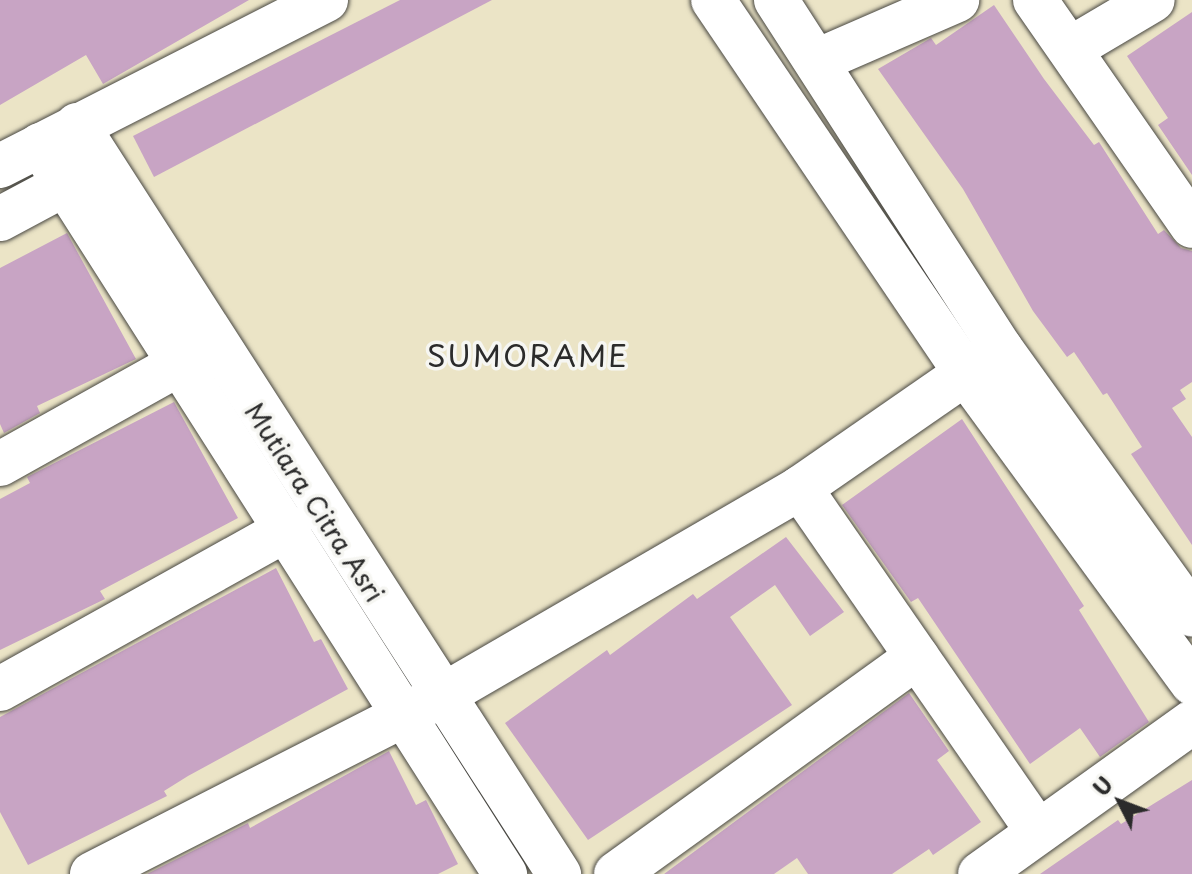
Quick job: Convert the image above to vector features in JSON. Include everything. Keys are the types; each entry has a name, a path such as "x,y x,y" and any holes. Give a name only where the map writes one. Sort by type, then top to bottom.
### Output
{"street":[{"path":"0,166 326,0"},
{"path":"713,0 966,374 1192,683"},
{"path":"776,0 1001,349 1192,615"},
{"path":"817,61 957,0"},
{"path":"1035,0 1192,226"},
{"path":"1070,49 1153,0"},
{"name":"Mutiara Citra Asri","path":"58,135 177,365 289,528 423,705 559,874"},
{"path":"0,219 81,176"},
{"name":"Mutiara Citra Asri","path":"81,176 423,705 505,874"},
{"path":"92,874 423,705 800,488 1001,349"},
{"path":"0,464 177,365"},
{"path":"800,488 1038,832"},
{"path":"0,689 289,528"},
{"path":"616,874 917,657"},
{"path":"980,874 1192,722"}],"building":[{"path":"0,0 249,0 103,84 86,55 0,105"},
{"path":"400,0 492,0 154,177 133,136"},
{"path":"994,5 1094,145 1099,142 1158,234 1164,230 1181,248 1192,251 1192,382 1180,390 1186,399 1172,408 1192,437 1192,545 1131,454 1142,447 1107,393 1103,395 1074,352 1067,357 1033,311 963,189 878,69 931,38 936,45"},
{"path":"1192,12 1192,175 1158,125 1168,118 1127,56"},
{"path":"67,233 136,359 37,406 40,413 4,433 0,424 0,268"},
{"path":"174,402 238,518 100,591 105,599 0,650 0,499 30,483 27,477"},
{"path":"962,419 1084,606 1079,610 1149,722 1100,757 1080,728 1030,764 918,598 911,602 842,505"},
{"path":"786,537 844,612 810,636 775,585 730,617 792,705 588,840 505,723 607,650 610,655 693,594 697,599"},
{"path":"276,568 314,642 321,639 348,689 188,776 164,791 167,796 28,865 0,812 0,717"},
{"path":"909,693 949,751 937,760 981,822 933,855 929,849 892,874 808,874 797,858 774,874 664,874"},
{"path":"389,751 416,805 426,800 458,864 438,874 147,874 248,823 250,828"},
{"path":"1192,780 1192,874 1040,874 1118,820 1121,824"}],"district":[{"name":"SUMORAME","path":"528,355"}]}
